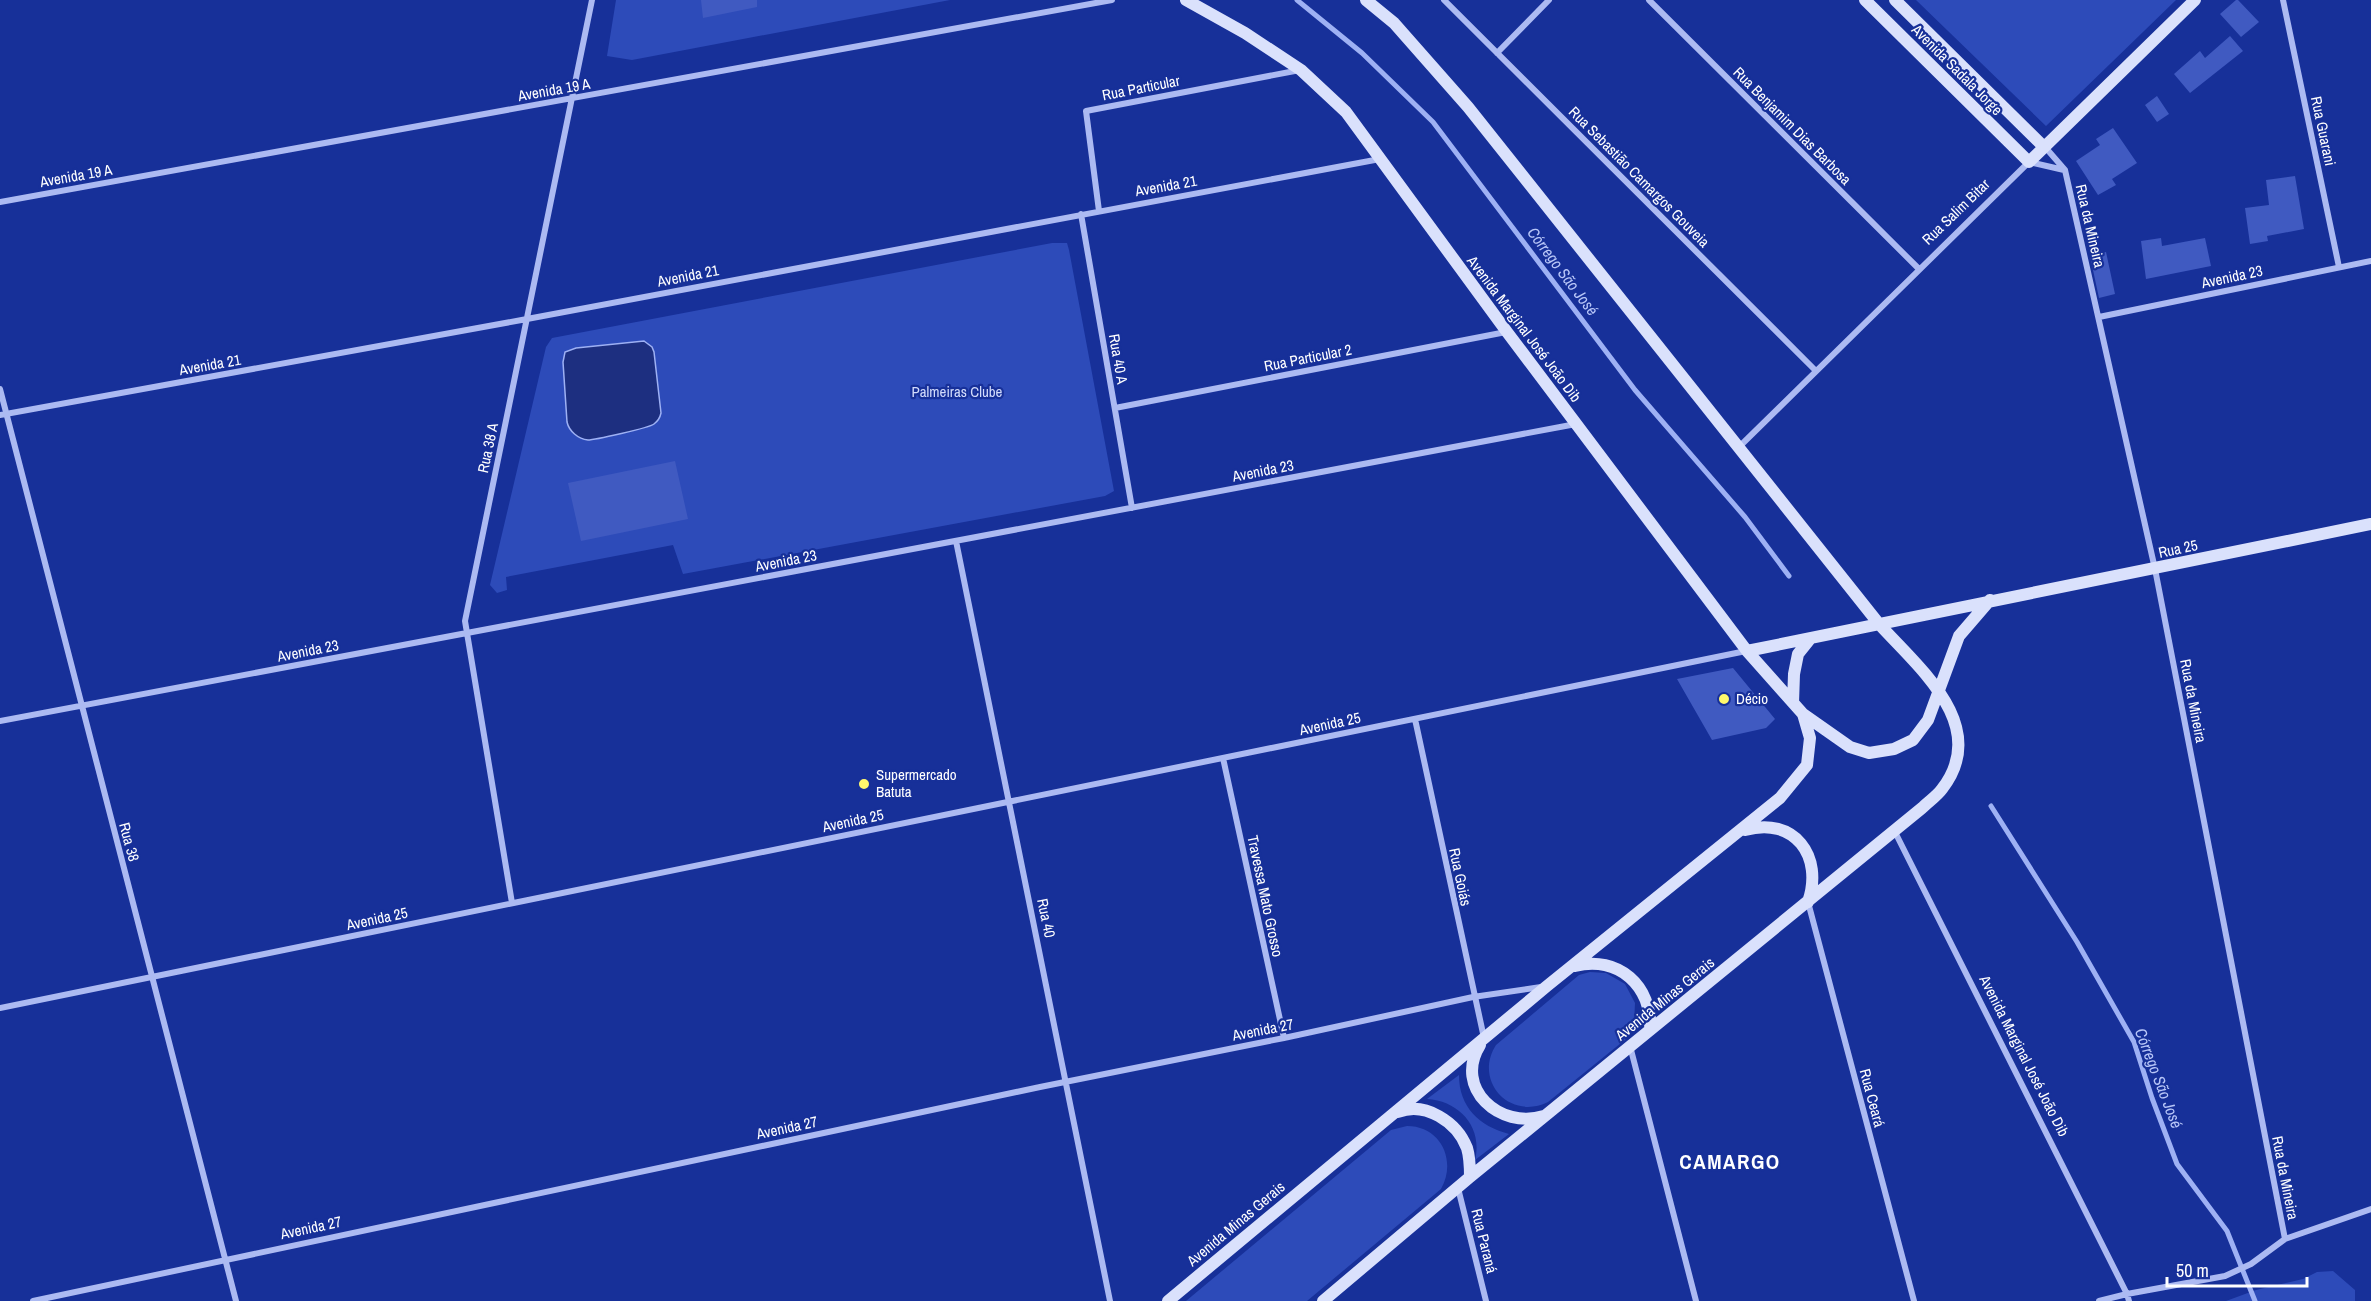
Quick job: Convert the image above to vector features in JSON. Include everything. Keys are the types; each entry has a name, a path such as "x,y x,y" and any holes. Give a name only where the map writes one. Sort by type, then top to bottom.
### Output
{"main road":[{"name":"Avenida Marginal José João Dib","path":"1186,0 1245,33 1301,70 1346,112 1507,332 1747,651 1803,714"},
{"path":"1366,0 1394,23 1468,107 1879,624 1939,688"},
{"name":"Avenida Sadala Jorge","path":"1864,0 2029,162"},
{"name":"Avenida Sadala Jorge","path":"1896,0 2044,147"},
{"name":"Rua Salim Bitar","path":"2029,162 2195,0"},
{"name":"Rua 25","path":"1879,624 2371,524"},
{"path":"1803,714 1850,747 1869,753 1894,749 1913,740 1928,720 1959,636 1990,600"},
{"path":"1747,651 1879,624"},
{"path":"1793,703 1794,674 1798,654 1810,639"},
{"name":"Avenida Minas Gerais","path":"1323,1301 1470,1177 1895,832 1942,789 1955,766 1959,738 1950,708 1939,688"},
{"name":"Avenida Minas Gerais","path":"1168,1301 1547,986 1780,798 1807,765 1810,738 1803,714"},
{"path":"1741,831 1756,826 1773,827 1788,832 1800,842 1809,856 1814,871 1813,887 1808,902"},
{"path":"1574,966 1603,964 1630,976 1647,1001 1651,1020 1650,1030"},
{"path":"1484,1039 1472,1062 1473,1076 1484,1101 1508,1117 1521,1120 1549,1115"},
{"path":"1393,1113 1407,1108 1422,1109 1436,1114 1449,1123 1459,1134 1466,1147 1470,1162 1470,1177"}],"street":[{"name":"Rua 38 A","path":"512,903 465,621 592,0"},
{"name":"Avenida 19 A","path":"0,202 1112,0"},
{"name":"Rua Sebastião Camargos Gouveia","path":"1444,0 1816,371"},
{"path":"1497,53 1549,0"},
{"name":"Rua Benjamim Dias Barbosa","path":"1649,0 1919,269"},
{"name":"Rua Guarani","path":"2283,0 2338,267"},
{"name":"Rua Particular","path":"1099,211 1086,111 1301,70"},
{"name":"Rua da Mineira","path":"2044,147 2065,170 2156,569 2285,1239"},
{"name":"Avenida 21","path":"3,414 527,319 1380,159"},
{"name":"Rua Salim Bitar","path":"1739,447 2029,162"},
{"name":"Rua da Mineira","path":"2029,162 2065,170"},
{"name":"Rua 40 A","path":"1081,214 1132,508"},
{"name":"Avenida 23","path":"2098,317 2371,261"},
{"name":"Rua Particular 2","path":"1115,408 1507,332"},
{"name":"Rua 38","path":"0,389 3,414 236,1301"},
{"name":"Avenida 23","path":"0,721 1576,424"},
{"name":"Rua 40","path":"956,541 1110,1301"},
{"name":"Avenida 25","path":"0,1008 1747,651"},
{"name":"Rua Goiás","path":"1415,719 1473,997 1484,1039"},
{"name":"Travessa Mato Grosso","path":"1223,758 1284,1038"},
{"name":"Avenida Marginal José João Dib","path":"1895,832 2129,1301"},
{"name":"Rua Ceará","path":"1808,902 1914,1301"},
{"name":"Avenida 27","path":"33,1301 1067,1081 1284,1038 1473,997 1547,986"},
{"path":"1630,1046 1696,1301"},
{"name":"Rua Paraná","path":"1458,1187 1486,1301"},
{"path":"2099,1301 2127,1293 2225,1276 2250,1264 2285,1239 2371,1209"}],"green space":[{"path":"616,0 950,0 632,60 607,56"},
{"path":"1916,0 2176,0 2046,126"},
{"name":"Palmeiras Clube","path":"1052,243 1067,243 1069,250 1114,491 1105,496 683,574 673,545 506,577 507,590 497,593 490,585 546,347 552,338"},
{"path":"1590,972 1606,973 1625,984 1635,1003 1634,1025 1626,1039 1548,1102 1534,1106 1521,1106 1509,1102 1492,1084 1489,1072 1490,1059 1496,1045 1579,975"},
{"path":"1459,1075 1463,1097 1473,1114 1489,1126 1509,1134 1475,1160 1476,1137 1466,1118 1450,1105 1427,1099"},
{"path":"1407,1126 1429,1132 1443,1147 1447,1167 1446,1178 1441,1189 1307,1301 1186,1301 1391,1130"},
{"path":"2333,1271 2355,1290 2355,1301 2226,1301 2256,1290 2303,1279 2317,1272"}],"shaded area":[{"path":"644,341 652,347 654,352 661,413 659,419 650,426 610,436 588,440 577,436 567,422 563,362 565,352 576,348"}],"building":[{"path":"701,0 757,0 757,7 703,18"},
{"path":"2236,0 2259,22 2241,37 2220,14"},
{"path":"2230,36 2243,51 2190,93 2174,74 2200,51 2205,58"},
{"path":"2157,96 2169,114 2157,122 2145,105"},
{"path":"2113,128 2137,163 2112,179 2116,185 2098,195 2076,161 2100,145 2096,139"},
{"path":"2295,176 2304,229 2267,236 2268,241 2250,244 2245,208 2269,205 2266,180"},
{"path":"2161,238 2162,246 2205,238 2211,266 2146,279 2141,241"},
{"path":"2106,252 2115,294 2099,298 2090,256"},
{"path":"675,461 688,519 581,541 568,483"},
{"name":"Décio","path":"1733,668 1775,719 1766,728 1712,740 1677,679"}],"waterway":[{"name":"Córrego São José","path":"1297,0 1362,53 1433,122 1635,390 1745,517 1789,576"},
{"name":"Córrego São José","path":"1991,806 2077,942 2134,1042 2177,1164 2227,1231 2255,1301"}],"place":[{"name":"Décio","path":"1724,699"},
{"name":"Supermercado Batuta","path":"864,784"}],"district":[{"name":"CAMARGO","path":"1730,1162"}]}
